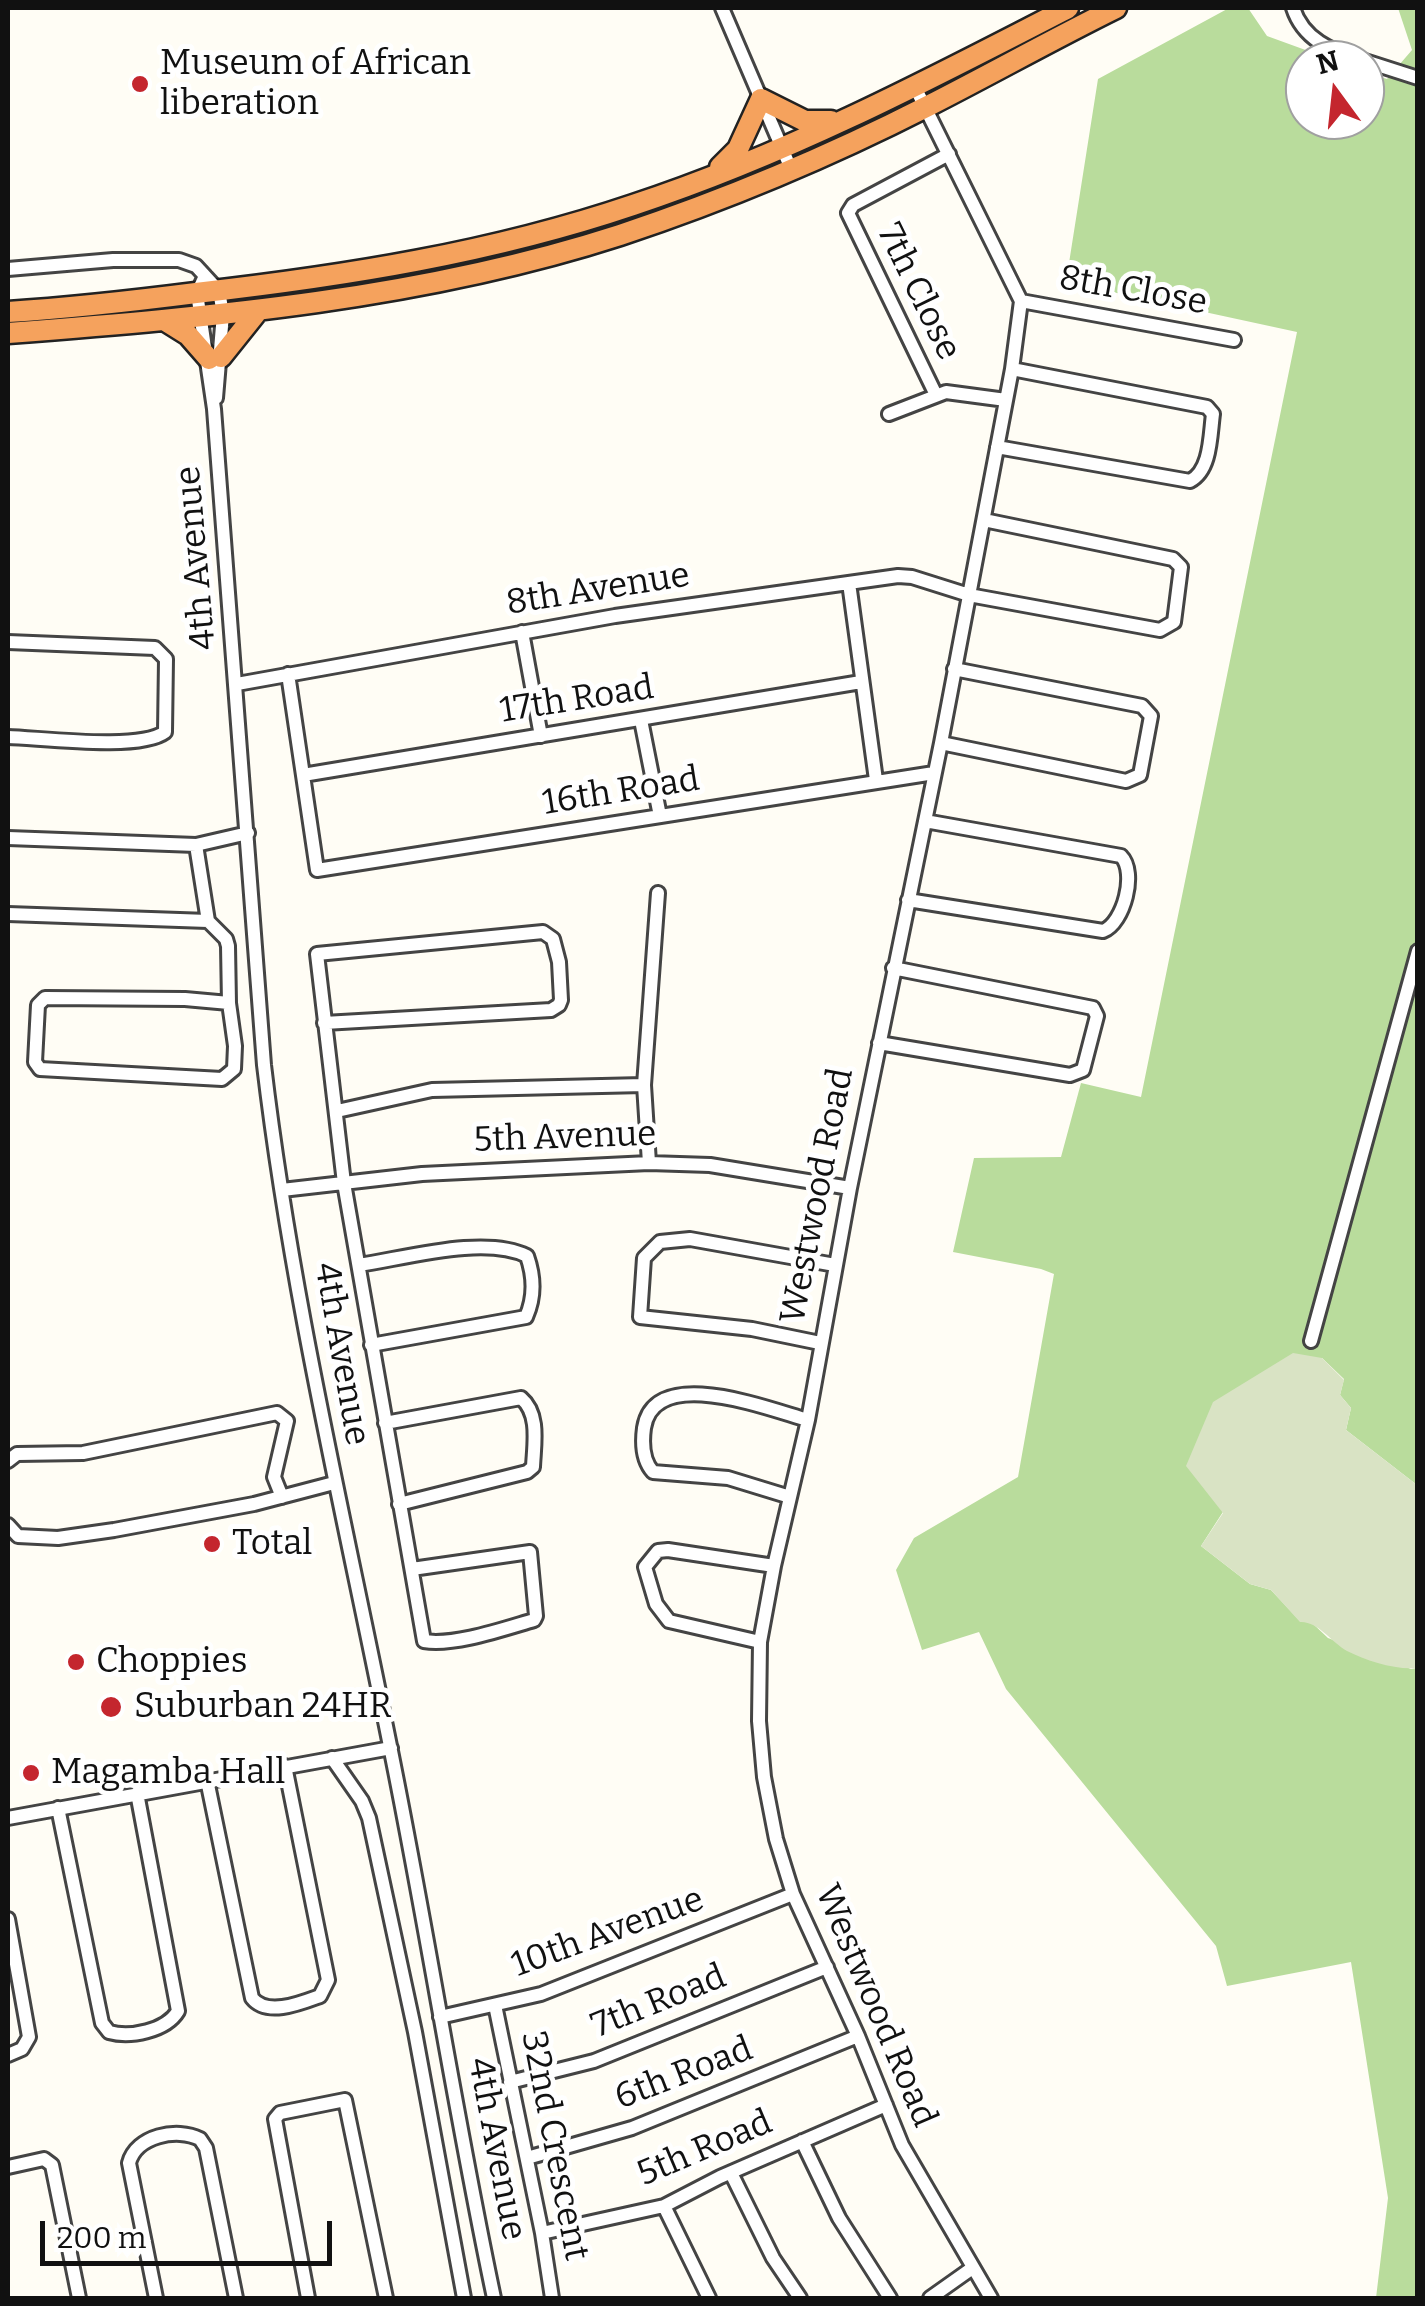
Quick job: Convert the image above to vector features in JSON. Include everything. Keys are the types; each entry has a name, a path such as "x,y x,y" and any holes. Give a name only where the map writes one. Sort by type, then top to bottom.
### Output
{"highway":[{"path":"8,312 74,308 207,287 359,273 479,248 632,206 782,147 915,87 1068,8"},
{"path":"8,334 257,312 423,285 563,251 647,226 791,169 926,108 1116,8"},
{"path":"713,174 738,149 761,99 805,121 842,120"},
{"path":"164,320 215,358 257,312"}],"street":[{"path":"722,8 791,169"},
{"path":"1293,8 1300,25 1315,40"},
{"path":"1385,68 1418,78"},
{"path":"915,87 1020,301"},
{"name":"7th Close","path":"936,395 848,213 853,204 949,154"},
{"path":"8,269 113,260 178,260 196,266 223,314 215,358"},
{"path":"207,287 200,317 215,358"},
{"name":"8th Close","path":"1020,301 1234,340"},
{"name":"Westwood Road","path":"991,2298 924,2187 794,1894 776,1839 758,1720 760,1642 774,1566 808,1420 878,1043 941,742 1012,369 1020,301"},
{"name":"4th Avenue","path":"215,358 214,409 264,1065 306,1346 390,1748 494,2298"},
{"path":"997,447 1190,481 1196,479 1205,463 1213,414 1207,408 1012,369"},
{"path":"889,414 946,392 1006,400"},
{"name":"8th Avenue","path":"237,684 614,616 906,576 968,595 1160,630 1174,622 1181,566 1173,559 984,520"},
{"path":"849,583 876,780"},
{"path":"522,632 541,736"},
{"path":"8,642 155,648 166,659 165,732 160,736 139,743 8,737"},
{"path":"941,742 1126,781 1140,776 1145,757 1151,716 1142,706 954,668"},
{"path":"288,674 303,775"},
{"name":"17th Road","path":"303,775 861,682"},
{"path":"641,720 660,816"},
{"name":"16th Road","path":"303,775 317,870 934,773"},
{"path":"908,900 1103,931 1116,920 1127,889 1128,866 1121,856 925,821"},
{"path":"8,838 196,845 248,833"},
{"path":"196,845 208,920 228,946 234,1069 222,1079 40,1069 35,1062 38,1006 45,998 185,998 229,1003"},
{"path":"649,1163 644,1086 658,892"},
{"path":"8,914 208,920"},
{"path":"324,1024 547,1011 559,1006 560,1000 559,962 553,939 543,932 317,954 324,1024 337,1111 344,1183 424,1641 442,1642 534,1620 536,1600 530,1552 412,1569"},
{"path":"1310,1341 1418,951"},
{"path":"878,1043 1070,1075 1083,1070 1097,1016 1093,1008 893,968"},
{"path":"337,1111 432,1090 644,1086"},
{"name":"5th Avenue","path":"282,1190 422,1174 649,1163 710,1165 850,1188"},
{"path":"820,1343 752,1329 640,1317 644,1258 660,1242 690,1239 835,1265"},
{"path":"359,1265 473,1248 509,1248 527,1256 531,1268 533,1295 526,1318 371,1345"},
{"path":"790,1497 728,1478 654,1472 648,1468 644,1451 648,1411 658,1400 674,1395 701,1395 808,1420"},
{"path":"385,1423 521,1398 529,1404 533,1416 533,1466 527,1472 399,1504"},
{"path":"8,1462 16,1454 82,1453 276,1413 287,1421 274,1477 282,1497"},
{"path":"8,1525 18,1536 58,1538 282,1497 334,1483"},
{"path":"760,1642 669,1621 656,1604 645,1566 658,1551 668,1550 774,1566"},
{"path":"8,1818 390,1748"},
{"path":"332,1758 370,1818 464,2298"},
{"path":"207,1780 252,1998 266,2008 282,2006 320,1996 328,1980 285,1766"},
{"path":"58,1808 102,2023 109,2032 121,2036 164,2025 178,2012 137,1793"},
{"name":"10th Avenue","path":"440,2018 541,1994 794,1894"},
{"path":"8,1919 29,2038 22,2049 8,2055"},
{"name":"7th Road","path":"510,2082 594,2061 827,1967"},
{"name":"32nd Crescent","path":"495,2005 552,2298"},
{"name":"6th Road","path":"527,2158 632,2128 858,2036"},
{"path":"308,2298 275,2119 280,2113 345,2100 386,2298"},
{"name":"5th Road","path":"542,2233 664,2206 886,2106"},
{"path":"156,2298 129,2163 138,2144 182,2135 200,2139 206,2148 236,2298"},
{"path":"802,2141 839,2218 890,2298"},
{"path":"8,2167 44,2159 52,2164 80,2298"},
{"path":"731,2173 774,2258 800,2298"},
{"path":"664,2206 710,2298"},
{"path":"930,2298 972,2268"}],"green space":[{"path":"1229,8 1248,8 1267,36 1285,43 1285,140 1385,140 1385,78 1412,50 1398,8 1417,8 1417,1485 1346,1430 1351,1408 1340,1395 1344,1379 1322,1358 1201,1546 1250,1584 1271,1590 1300,1621 1310,1621 1328,1638 1417,1668 1417,2298 1376,2298 1388,2198 1351,1962 1227,1986 1216,1946 1006,1689 979,1632 922,1650 896,1570 914,1538 1018,1477 1054,1274 953,1252 974,1158 1061,1157 1081,1083 1141,1097 1297,332 1066,282 1098,79"},
{"path":"1293,1353 1322,1358 1344,1380 1340,1395 1351,1408 1346,1430 1417,1485 1417,1668 1381,1664 1347,1651 1319,1628 1300,1622 1271,1590 1250,1584 1201,1546 1223,1513 1186,1466 1213,1402"}],"place":[{"name":"Museum of African liberation","path":"140,84"},
{"name":"Total","path":"212,1544"},
{"name":"Choppies","path":"76,1662"},
{"name":"Suburban 24HR","path":"111,1707"},
{"name":"Magamba Hall","path":"31,1773"}]}
